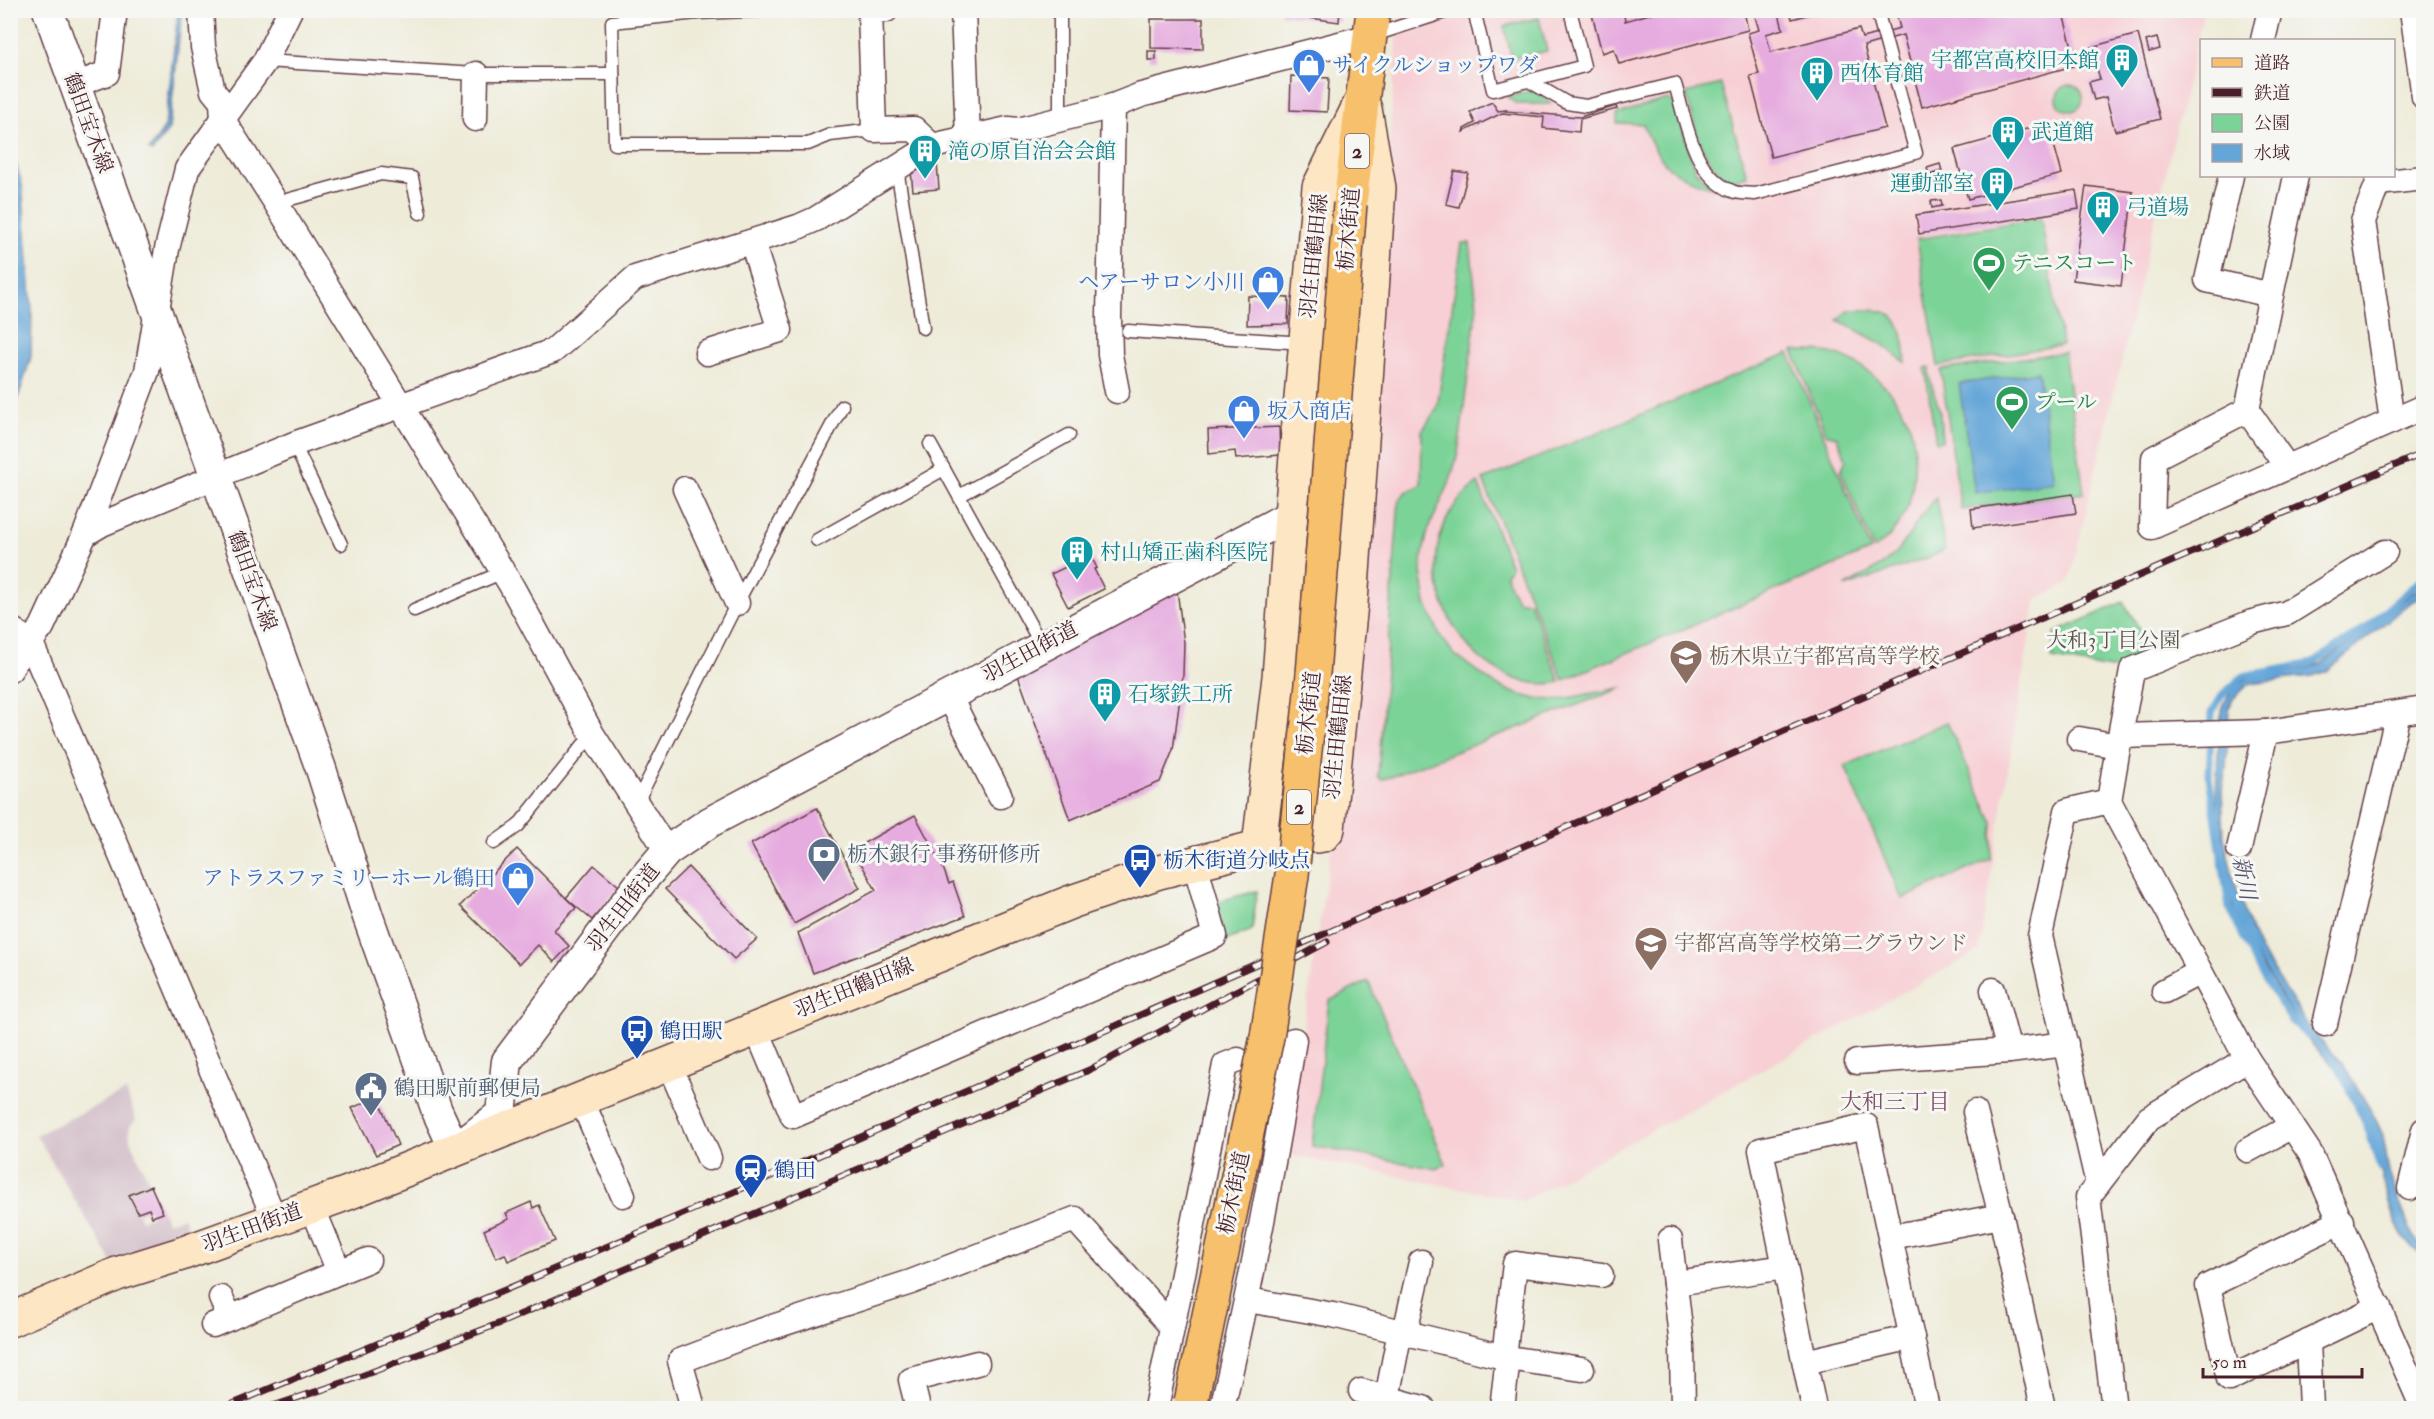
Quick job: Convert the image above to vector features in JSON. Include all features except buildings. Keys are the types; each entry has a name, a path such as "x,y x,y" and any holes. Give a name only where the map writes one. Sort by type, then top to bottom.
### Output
{"main road":[{"name":"栃木街道","path":"1201,1406 1292,875 1313,674 1350,204 1372,23"},
{"name":"羽生田鶴田線","path":"455,1150 1071,902 1159,872 1265,845 1319,187 1363,98"},
{"name":"羽生田鶴田線","path":"1317,836 1323,835 1328,829 1341,716 1379,188 1363,98"},
{"name":"羽生田街道","path":"10,1320 117,1274 275,1220 455,1150"}],"street":[{"name":"鶴田宝木線","path":"48,10 214,477 321,769 368,917 433,1101 455,1150"},
{"path":"75,85 107,73 115,10"},
{"path":"201,10 203,47 213,91 222,102 223,120 503,572 592,734 638,802 667,851"},
{"path":"10,670 42,627 85,534 147,371 167,249 187,169 195,154 223,120 265,61 290,10"},
{"path":"886,10 870,11 874,130 914,129 932,146"},
{"path":"963,10 968,139"},
{"path":"2265,39 2270,10"},
{"path":"2412,10 2424,97"},
{"path":"85,534 102,524 294,444 399,405 520,365 553,351 635,278 752,242 816,219 932,146 1008,129 1018,130 1113,106 1141,95 1372,23"},
{"path":"475,119 476,74"},
{"path":"1113,106 1109,317 1110,355 1117,391"},
{"path":"2231,177 2207,280 2271,295"},
{"path":"2287,467 2247,410 2295,177"},
{"path":"2392,422 2363,220 2378,183 2424,178"},
{"path":"707,353 780,330 752,242"},
{"path":"2247,410 2154,458 2152,527 2424,407"},
{"path":"685,489 737,603"},
{"name":"羽生田街道","path":"455,1150 501,1114 507,1061 644,878 667,851 710,822 1291,515"},
{"path":"2385,552 2287,613 2252,622 2132,670 2109,801 2247,1059 2310,1153 2423,1408"},
{"path":"10,628 31,643 275,1220"},
{"path":"949,696 1000,796"},
{"path":"2079,739 2119,740 2266,732 2424,709"},
{"path":"2325,1024 2398,713"},
{"path":"2239,849 2266,732"},
{"path":"2098,1184 2040,936 2067,811 2109,801"},
{"path":"756,1028 793,1116 1215,936 1195,863"},
{"path":"2164,991 2200,972"},
{"path":"1993,990 2009,1051"},
{"path":"1201,1406 1248,1300 1294,1040 1285,1043"},
{"path":"1857,1062 2009,1051 2066,1044"},
{"path":"2114,1408 2088,1197 2150,1118 2247,1059"},
{"path":"1156,1408 1225,1065 1238,1060"},
{"path":"669,1064 709,1158"},
{"path":"581,1099 623,1195"},
{"path":"1975,1112 2001,1216 2043,1408"},
{"path":"1814,1408 1761,1150 1866,1126 1927,1408"},
{"path":"2248,1150 2292,1126"},
{"path":"2410,1188 2424,1130"},
{"path":"312,1206 339,1272"},
{"path":"1891,1237 2001,1216"},
{"path":"693,1408 680,1361 748,1335 911,1282 1075,1219 1173,1327"},
{"path":"2342,1221 2208,1286 2229,1379 2379,1307"},
{"path":"1670,1240 1682,1346 1683,1408"},
{"path":"221,1314 368,1260"},
{"path":"1387,1398 1421,1262"},
{"path":"1502,1408 1515,1264 1601,1275"},
{"path":"1676,1283 1785,1267"},
{"path":"1248,1300 1334,1315 1506,1357 1582,1369"},
{"path":"1805,1362 1912,1337"},
{"path":"2308,1341 2312,1408"},
{"path":"918,1408 911,1380 977,1363"},
{"path":"1361,1392 1423,1408"}],"lane":[{"path":"777,10 697,12 612,22 615,144 808,144 830,135 874,130"},
{"path":"1060,10 1060,119"},
{"path":"1372,23 1451,10"},
{"path":"1474,10 1494,90 1584,66 1570,10"},
{"path":"1529,81 1567,103 1586,106 1676,84 1698,159 1712,177 1733,191 1755,194 1916,153 1877,10"},
{"path":"265,61 476,74 613,74"},
{"path":"897,170 923,328"},
{"path":"276,203 381,174 412,178 420,213"},
{"path":"1128,331 1305,343"},
{"path":"638,802 737,603 842,406"},
{"path":"959,496 1069,435"},
{"path":"294,444 341,544"},
{"path":"930,444 1042,646"},
{"path":"817,540 944,469"},
{"path":"414,610 503,572"},
{"path":"494,843 518,826 592,734"}],"shaded area":[{"name":"栃木県立宇都宮高等学校","path":"1399,11 2204,11 2069,583 2035,601 1979,951 1523,1201 1283,1154 1344,769"},
{"path":"126,1091 136,1119 129,1128 130,1140 151,1186 128,1195 141,1220 164,1213 167,1222 184,1217 190,1237 113,1264 36,1135"}],"green space":[{"path":"1539,18 1547,51 1512,59 1504,26"},
{"path":"1721,84 1747,176 1730,181 1711,163 1705,153 1686,93"},
{"path":"2070,85 2079,89 2083,98 2079,107 2070,111 2061,107 2057,98 2061,89"},
{"path":"1533,90 1551,104 1517,104 1507,97"},
{"path":"1667,99 1675,104 1695,170 1713,188 1686,178 1668,166 1655,149 1643,124 1617,123 1617,114"},
{"name":"テニスコート","path":"2041,218 2062,345 1938,366 1917,239"},
{"path":"1462,243 1470,243 1477,306 1458,453 1449,484 1428,530 1423,553 1421,571 1426,604 1441,637 1455,655 1496,685 1517,694 1536,699 1558,700 1624,687 1382,780 1378,776 1399,500 1406,492 1421,485 1422,431 1437,408"},
{"path":"1878,310 1891,315 1896,320 1902,333 1906,363 1882,344 1838,320 1849,311"},
{"path":"1793,351 1825,352 1854,362 1886,388 1895,398 1908,421 1914,452 1911,494 1899,525 1884,542 1874,549 1841,471 1846,459 1837,437 1826,434"},
{"name":"プール","path":"2064,352 2084,493 1961,510 1941,370"},
{"path":"1789,353 1871,550 1563,680 1483,480"},
{"path":"1930,367 1929,375 1940,413 1942,441 1936,442 1925,368"},
{"path":"1478,483 1511,567 1506,574 1511,589 1518,601 1529,601 1560,682 1542,684 1522,681 1485,662 1464,641 1448,616 1439,588 1437,559 1442,531 1455,505"},
{"path":"1936,498 1945,549 1935,555 1845,587 1895,554"},
{"name":"大和3丁目公園","path":"2123,602 2154,652 2122,671 2052,659 2055,633"},
{"path":"1947,722 1993,823 1991,859 1902,899 1845,766"},
{"path":"1257,891 1252,930 1225,941 1215,902"},
{"path":"1368,981 1446,1164 1437,1169 1312,1146 1329,1001"}],"water":[{"path":"178,11 182,11 169,129 152,152 149,150 165,127"},
{"path":"11,147 22,185 32,310 31,357 11,420"},
{"path":"2038,372 2054,482 1975,493 1959,384"},
{"path":"2423,585 2423,595 2408,604 2327,671 2313,676 2249,684 2233,699 2229,708 2226,768 2222,790 2224,837 2233,877 2251,931 2263,955 2313,1033 2343,1064 2373,1114 2383,1135 2389,1173 2409,1227 2417,1241 2423,1245 2423,1255 2409,1244 2396,1223 2372,1135 2351,1088 2302,1032 2249,945 2230,900 2224,876 2216,803 2221,716 2231,691 2246,679 2266,673 2321,664"}],"waterway":[{"name":"新川","path":"2309,1037 2291,1020 2258,968 2229,907 2209,777 2212,713 2222,695 2243,676 2313,663 2368,626 2424,577"},
{"name":"新川","path":"2336,1063 2367,1126 2380,1168"}],"railway":[{"path":"223,1408 500,1292 1050,1055 1874,692 2424,453"},
{"path":"267,1408 348,1381 498,1324 1089,1070 1327,942"}],"place":[{"name":"宇都宮高校旧本館","path":"2122,89"},
{"name":"サイクルショップワダ","path":"1309,94"},
{"name":"西体育館","path":"1817,102"},
{"name":"武道館","path":"2008,161"},
{"name":"滝の原自治会会館","path":"925,180"},
{"name":"運動部室","path":"1997,212"},
{"name":"弓道場","path":"2103,236"},
{"name":"テニスコート","path":"1989,292"},
{"name":"ヘアーサロン小川","path":"1268,311"},
{"name":"プール","path":"2012,431"},
{"name":"坂入商店","path":"1244,440"},
{"name":"村山矯正歯科医院","path":"1077,581"},
{"name":"栃木県立宇都宮高等学校","path":"1686,685"},
{"name":"石塚鉄工所","path":"1105,723"},
{"name":"栃木銀行 事務研修所","path":"824,883"},
{"name":"栃木街道分岐点","path":"1140,889"},
{"name":"アトラスファミリーホール鶴田","path":"518,907"},
{"name":"宇都宮高等学校第二グラウンド","path":"1651,972"},
{"name":"鶴田駅","path":"637,1060"},
{"name":"鶴田駅前郵便局","path":"371,1117"},
{"name":"鶴田","path":"751,1199"}],"district":[{"name":"大和三丁目","path":"1895,1102"}]}
